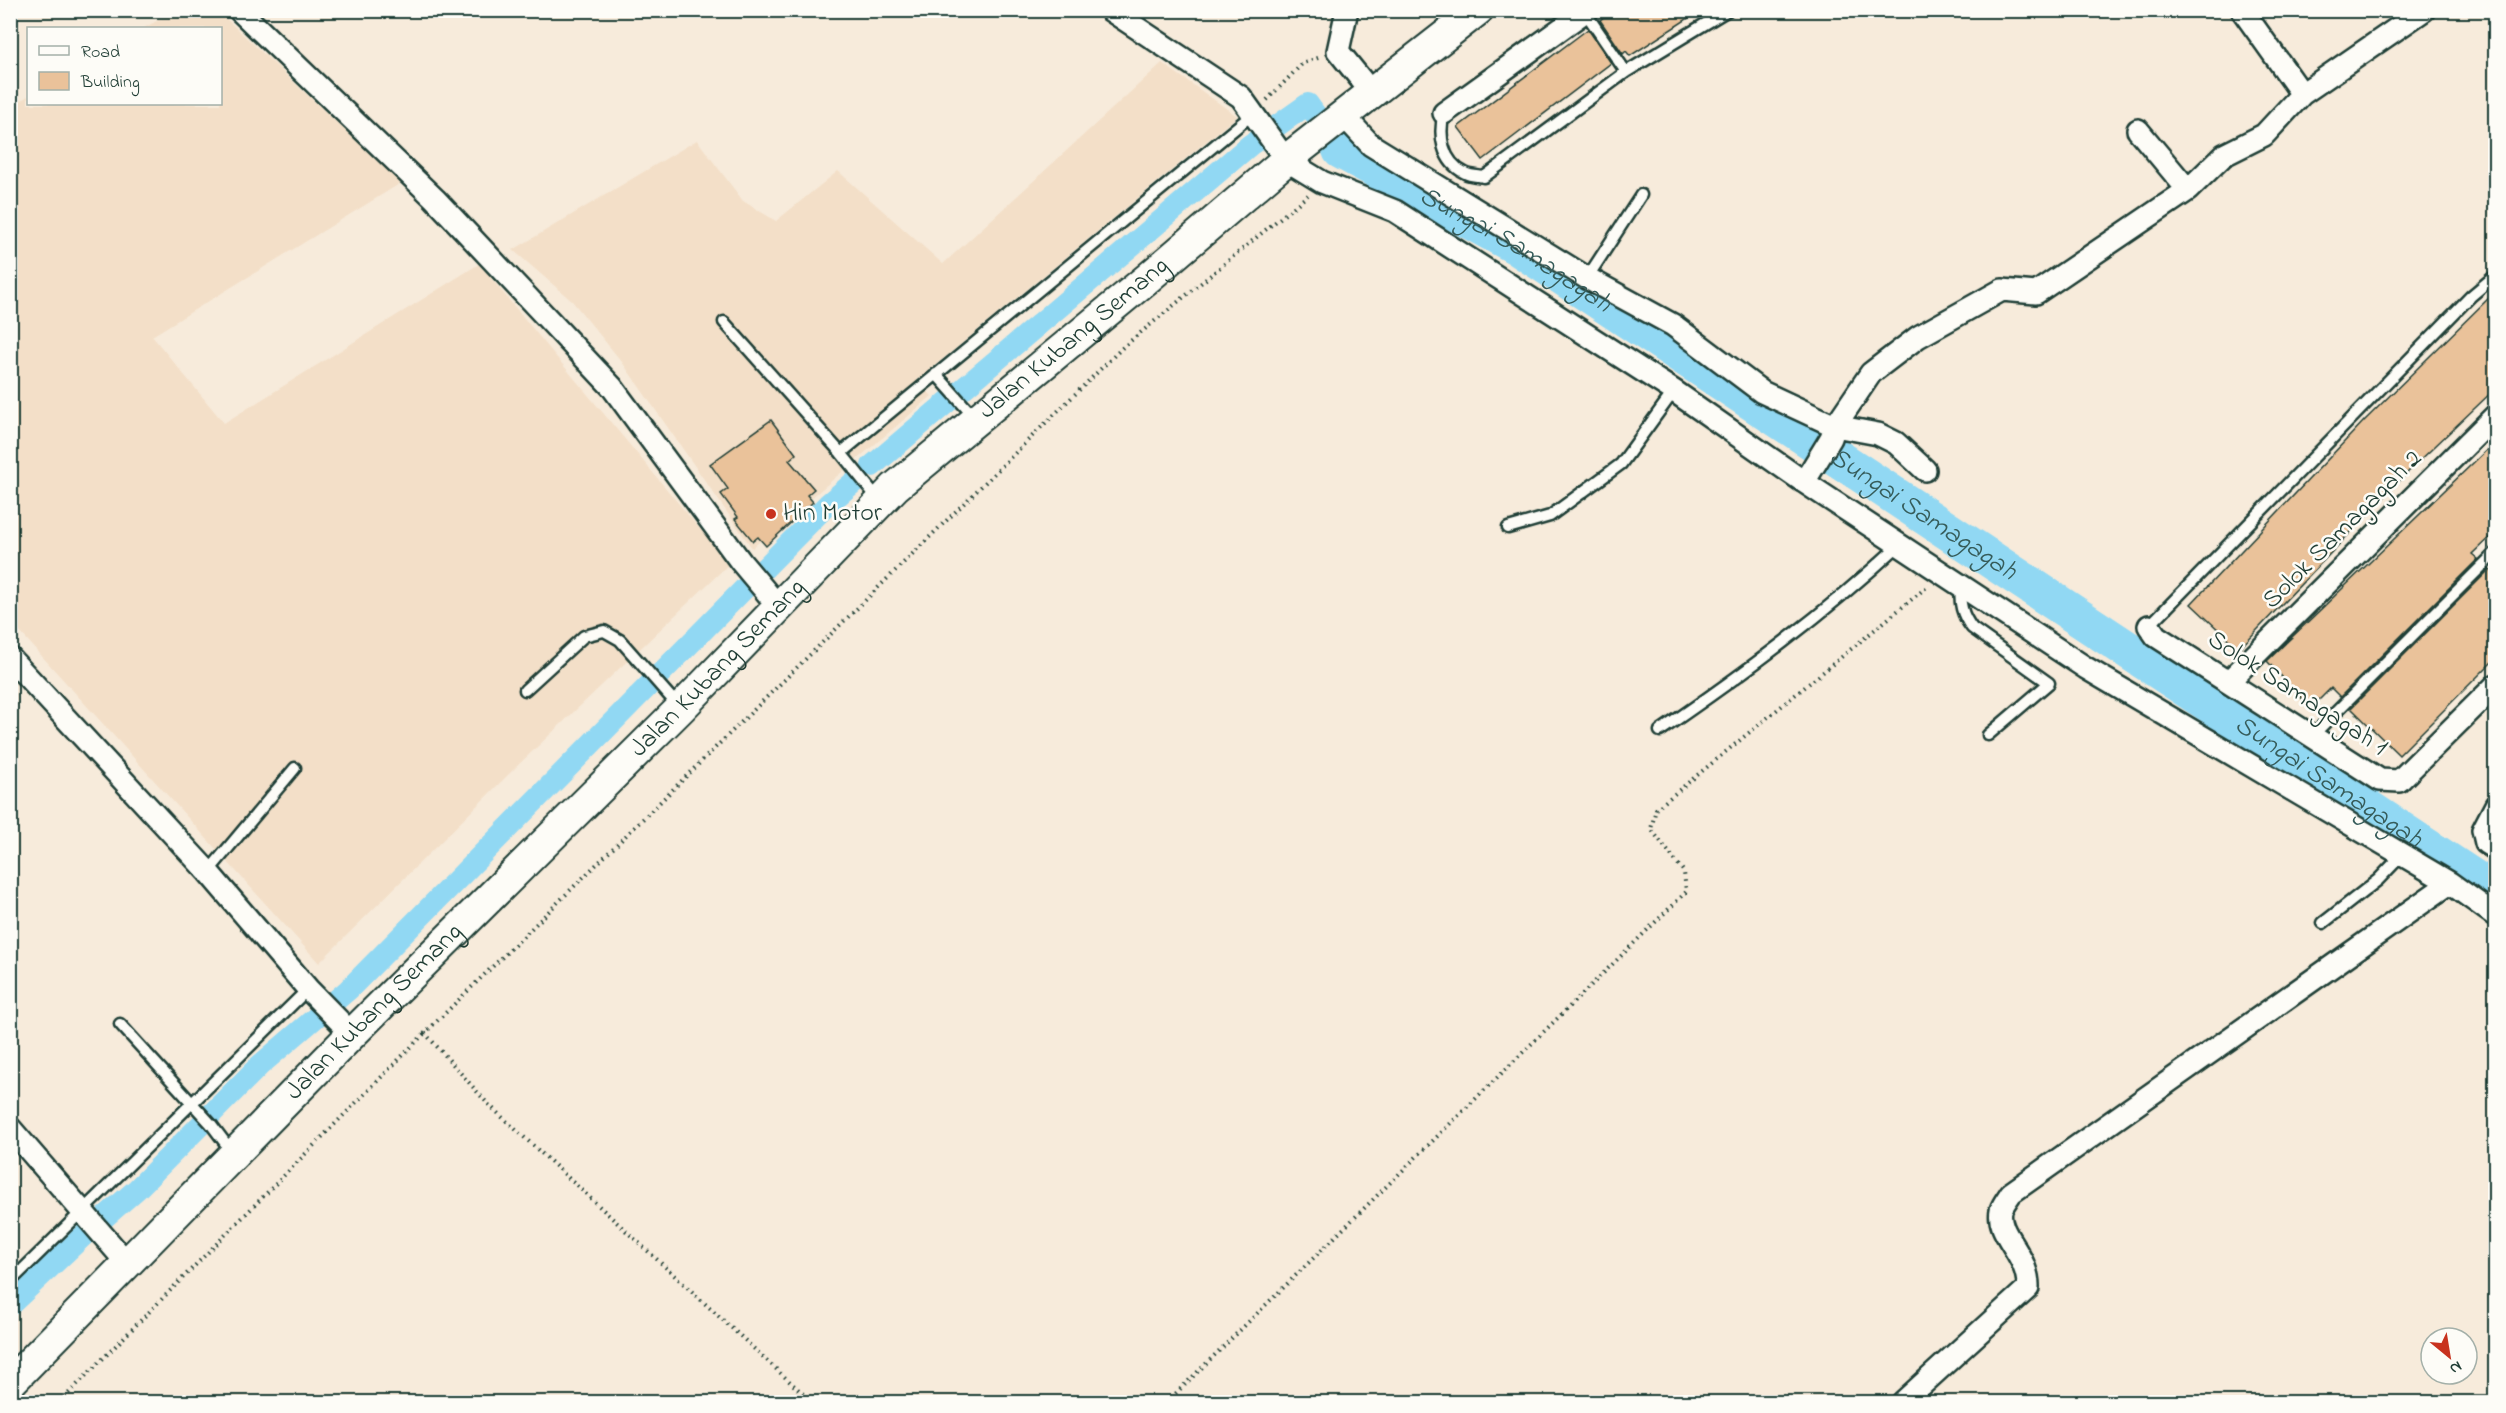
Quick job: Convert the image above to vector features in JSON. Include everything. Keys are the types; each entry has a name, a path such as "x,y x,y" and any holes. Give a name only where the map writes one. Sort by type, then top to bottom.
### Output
{"main road":[{"name":"Jalan Kubang Semang","path":"10,1383 352,1034 770,596 880,502 967,409 1148,278 1281,154 1344,115 1478,10"}],"street":[{"path":"239,10 435,199 612,387 741,562 770,596"},
{"path":"1110,10 1241,97 1281,154 1322,183 1395,211 1807,476 1899,545 2086,668 2450,884 2496,916"},
{"path":"1347,10 1338,51 1372,93"},
{"path":"2242,10 2302,94"},
{"path":"1444,114 1586,11"},
{"path":"1807,476 1871,374 1918,337 2002,290 2036,293 2188,190 2224,155 2264,135 2302,94 2418,12"},
{"path":"1344,115 1371,145 1587,278 1673,325 1762,392 1833,432 1878,434 1896,443 1925,470"},
{"path":"2138,130 2188,190"},
{"name":"Solok Samagagah 2","path":"2228,682 2496,415"},
{"name":"Solok Samagagah 1","path":"2149,626 2156,636 2380,780 2399,781 2496,685"},
{"path":"10,658 208,872 319,1000 352,1034"},
{"path":"2496,805 2483,830 2486,843 2496,849"},
{"path":"1903,1402 2028,1288 2029,1272 2003,1228 2001,1209 2011,1193 2450,884"},
{"path":"10,1128 127,1263"}],"lane":[{"path":"1444,114 1440,129 1445,152 1464,173 1484,177 1626,72 1728,10"},
{"path":"1586,11 1626,72"},
{"path":"841,453 936,374 1258,120"},
{"path":"1587,278 1641,195"},
{"path":"2149,626 2471,296 2496,275"},
{"path":"724,322 841,453 880,502"},
{"path":"936,374 967,409"},
{"path":"1508,528 1550,516 1622,464 1674,391"},
{"path":"1660,731 1707,699 1851,590 1899,545"},
{"path":"2312,736 2496,552"},
{"path":"1961,586 1959,600 1965,618 1972,628 2049,683 1988,735"},
{"path":"525,690 584,636 604,631 620,640 671,698"},
{"path":"208,872 295,768"},
{"path":"2323,923 2378,880 2402,855"},
{"path":"10,1282 92,1222 196,1107 319,1000"},
{"path":"120,1024 211,1124 235,1155"}],"path":[{"path":"1258,120 1303,63 1338,51"},
{"path":"60,1402 424,1033 1122,348 1268,230 1322,183"},
{"path":"1167,1402 1686,892 1684,872 1651,829 1656,809 1943,574"},
{"path":"424,1033 488,1104 812,1402"}],"shaded area":[{"path":"175,11 218,11 401,183 152,336 224,423 479,264 729,564 515,768 319,963 11,622 10,107 27,97 27,105 222,105 222,27 146,27"},
{"path":"1162,63 1237,116 917,380 932,396 752,548 622,362 572,301 513,250 697,140 743,201 776,221 838,171 943,264"}],"building":[{"path":"1613,10 1701,10 1630,56 1626,51 1623,54 1600,20"},
{"path":"1588,29 1611,63 1483,160 1458,127"},
{"path":"2496,291 2496,388 2411,469 2239,649 2191,604 2364,421"},
{"path":"771,420 796,454 789,460 814,489 807,495 813,502 766,546 758,537 753,541 735,519 738,517 721,494 728,489 710,464"},
{"path":"2496,441 2496,531 2472,554 2478,559 2340,697 2331,688 2311,708 2267,661"},
{"path":"2489,570 2496,576 2496,658 2399,755 2351,708"}],"waterway":[{"path":"872,466 1250,145 1308,104 1315,114"},
{"name":"Sungai Samagagah","path":"1341,150 1515,245 2496,893"},
{"path":"10,1305 137,1189 259,1066 348,990 828,504 854,482"}],"place":[{"name":"Hin Motor","path":"771,514"}]}
